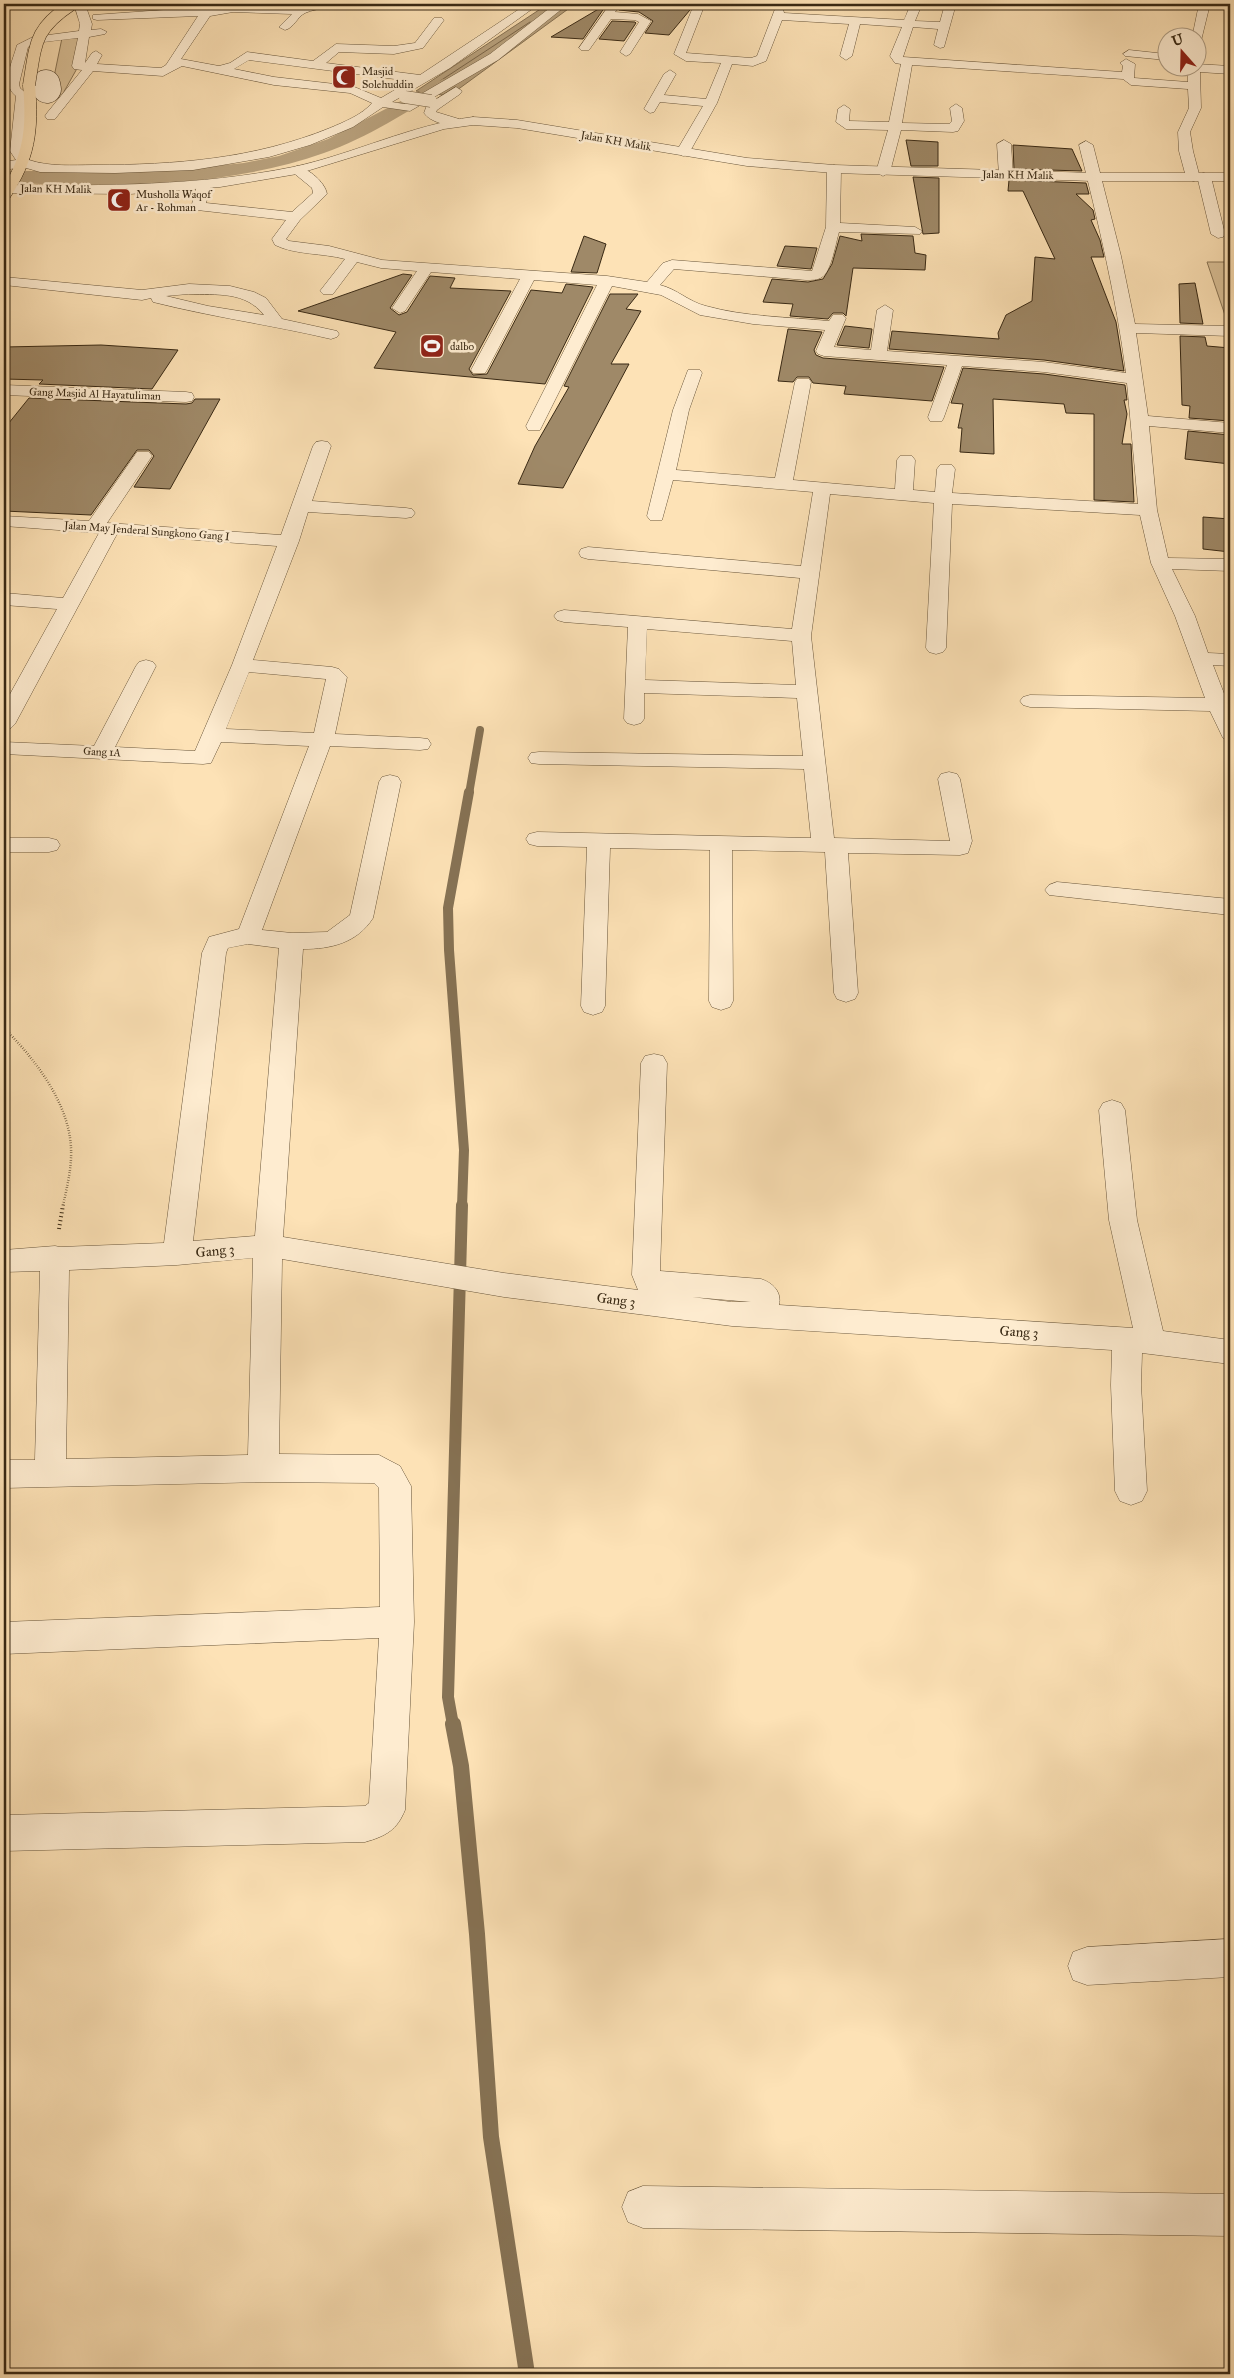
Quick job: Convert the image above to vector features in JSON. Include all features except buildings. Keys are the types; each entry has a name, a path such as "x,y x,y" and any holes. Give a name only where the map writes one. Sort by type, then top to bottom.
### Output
{"main road":[{"path":"23,167 32,128 29,85 37,40 42,27 52,16 72,4"},
{"path":"51,46 57,26 70,14 92,10"},
{"path":"47,70 46,87 51,116 47,128"},
{"path":"8,187 38,150 42,141"}],"street":[{"path":"79,4 86,24 78,66 163,72 180,62 274,81 352,90 388,105 406,108 494,57 562,4"},
{"path":"51,116 83,78 100,46 101,32 92,10 206,13 233,9 333,4 459,4"},
{"path":"4,166 121,169 192,165 235,160 272,152 312,140 340,128 374,109 376,106 401,96 422,79 534,4"},
{"path":"455,122 434,117 430,113 435,102 574,4"},
{"path":"585,48 615,4"},
{"path":"916,4 896,56 899,60 1128,76"},
{"path":"936,61 950,4"},
{"path":"1165,4 1204,5 1199,28"},
{"path":"285,27 298,7"},
{"path":"696,10 680,54 686,57 759,61 778,14 945,26"},
{"path":"171,64 206,13"},
{"path":"607,15 638,17 645,21 626,52"},
{"path":"318,46 394,50 419,46 438,20"},
{"path":"846,56 855,21"},
{"path":"23,167 17,151 22,95 14,89 14,84 23,45 33,40 101,32"},
{"path":"316,65 336,48"},
{"path":"1129,54 1156,56"},
{"path":"95,57 225,67 233,66 247,56 422,79"},
{"path":"683,152 711,103 728,60"},
{"path":"883,172 895,127 907,62"},
{"path":"1114,62 1129,64 1128,79 1131,81 1195,86"},
{"path":"1206,69 1230,70"},
{"path":"670,74 653,104 711,103"},
{"path":"1195,78 1195,108 1184,132 1186,151 1198,177 1218,234"},
{"path":"4,93 12,97 13,104 9,117 20,120"},
{"path":"401,96 435,102"},
{"path":"844,109 843,124 953,128 958,121 956,108"},
{"name":"Jalan KH Malik","path":"8,187 130,190 204,185 297,170 455,122 517,124 747,162 834,169 1093,177 1230,176"},
{"path":"1004,144 1006,175"},
{"path":"1086,145 1114,256 1128,328 1140,420 1148,510 1160,563 1185,616 1230,734"},
{"path":"652,287 668,266 674,264 806,276 816,275 820,271 832,227 834,169"},
{"path":"297,170 319,187 320,194 295,217 279,239 282,244 329,250 381,264 607,280 652,287 666,292 700,310 753,318 835,322 824,351 1044,367 1134,379"},
{"path":"204,185 198,204 202,207 295,217"},
{"path":"832,227 915,231"},
{"path":"328,291 353,258"},
{"path":"400,308 427,267"},
{"path":"480,370 530,274"},
{"path":"534,426 607,280"},
{"path":"4,281 142,296 208,311 277,322 331,334"},
{"path":"142,296 189,289 230,291 249,295 261,301 277,322"},
{"path":"878,355 884,310"},
{"path":"1128,328 1230,331"},
{"path":"936,416 956,361"},
{"path":"656,516 681,410 694,373"},
{"path":"783,484 803,382"},
{"name":"Gang Masjid Al Hayatuliman","path":"5,391 186,397"},
{"path":"1140,420 1230,428"},
{"path":"322,446 290,541 214,735 323,738 420,744"},
{"path":"4,724 69,604 102,529 143,456"},
{"path":"904,494 906,460"},
{"path":"936,648 946,469"},
{"path":"665,474 943,498 1148,510"},
{"path":"822,488 801,636 813,763 829,846 846,992"},
{"path":"301,506 406,513"},
{"name":"Jalan May Jenderal Sungkono Gang I","path":"4,521 290,541"},
{"path":"588,553 811,573"},
{"path":"1160,563 1230,565"},
{"path":"4,599 69,604"},
{"path":"564,616 801,636"},
{"path":"634,719 638,622"},
{"path":"1200,659 1230,660"},
{"path":"102,752 146,666"},
{"path":"242,666 336,675 323,738 248,936"},
{"path":"634,686 807,692"},
{"path":"1030,701 1218,705"},
{"name":"Gang 1A","path":"4,748 200,759 206,753 214,735"},
{"path":"540,758 813,763"},
{"path":"537,839 960,848 961,841 949,779"},
{"path":"177,1254 214,953 218,943 231,938 248,936 292,941 333,940 345,934 361,918 390,782"},
{"path":"593,1006 600,841"},
{"path":"721,843 721,1001"},
{"path":"4,845 49,845"},
{"path":"1057,890 1230,907"},
{"path":"263,1468 268,1246 276,1158 277,1112 292,941"},
{"path":"654,1063 646,1275 648,1282 761,1290 766,1298 763,1316"},
{"path":"1112,1110 1123,1220 1139,1341 1126,1385 1131,1491"},
{"name":"Gang 3","path":"4,1261 177,1254 268,1246 394,1265 504,1285 732,1314 1139,1341 1230,1352"},
{"path":"50,1474 55,1258"},
{"path":"4,1474 263,1468 379,1469 389,1476 395,1486 397,1622 387,1810 378,1820 365,1824 4,1832"},
{"path":"4,1638 397,1622"},
{"path":"1087,1966 1230,1958"},
{"path":"643,2206 1230,2214"}],"path":[{"path":"4,1028 27,1052 51,1088 67,1127 71,1148 55,1258"}],"shaded area":[{"path":"62,38 85,38 84,56 61,97 55,98 55,72"},
{"path":"1207,262 1230,262 1230,327 1229,327"}],"water":[{"path":"548,4 575,4 449,96 416,91"}],"waterway":[{"path":"4,177 164,177 244,169 283,161 319,149 350,135 443,84"},
{"path":"469,794 480,730"},
{"path":"462,1206 464,1150 449,950 448,908 469,792"},
{"path":"453,1725 448,1697 462,1205"},
{"path":"453,1724 461,1766 477,1934 491,2137 527,2374"}],"place":[{"name":"Masjid Solehuddin","path":"344,77"},
{"name":"Musholla Waqof Ar - Rohman","path":"119,200"},
{"name":"dalbo","path":"432,346"}]}
